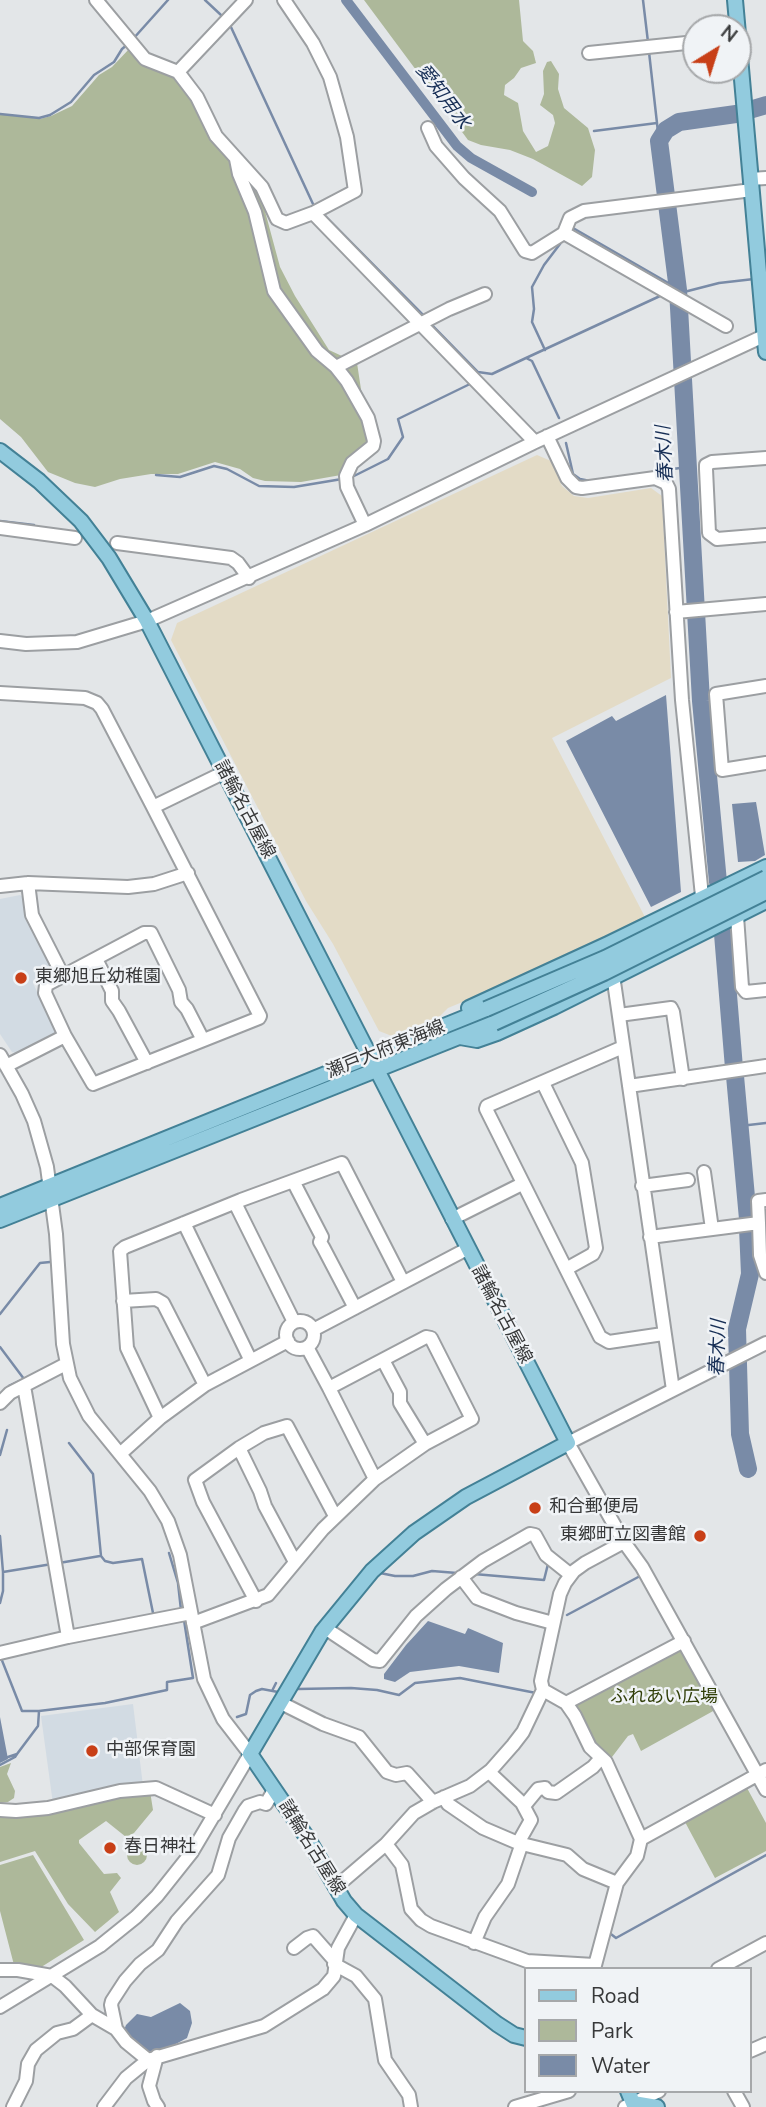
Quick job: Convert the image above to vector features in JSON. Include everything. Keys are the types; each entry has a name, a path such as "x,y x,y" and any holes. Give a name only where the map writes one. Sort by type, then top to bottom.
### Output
{"main road":[{"path":"743,84 766,352"},
{"name":"諸輪名古屋線","path":"0,451 38,481 81,522 109,558 147,621 568,1443"},
{"path":"449,1024 462,1011 766,867"},
{"name":"瀬戸大府東海線","path":"372,1063 449,1024 605,958 766,878"},
{"name":"瀬戸大府東海線","path":"0,1206 51,1191 372,1063 494,1023 604,973 766,892"},
{"path":"458,1037 477,1040 497,1033 766,901"},
{"name":"瀬戸大府東海線","path":"0,1220 51,1191"},
{"path":"250,1754 325,1628 364,1579 414,1533 483,1487 568,1443"},
{"name":"諸輪名古屋線","path":"250,1754 308,1839 344,1901 356,1915 497,2024 514,2035 524,2038"},
{"path":"628,2100 657,2107"}],"street":[{"path":"96,0 145,59 178,72 197,97 216,136 262,187 277,219 286,223 313,213 355,191 342,115 330,77 313,43 284,0"},
{"path":"178,72 246,0"},
{"path":"589,53 682,44"},
{"path":"428,128 436,146 464,178 500,211 525,251 532,253 564,233 570,218 584,211 751,185 766,178"},
{"path":"236,159 239,174 255,212 274,290 317,351 336,367 347,381 368,418 374,441 368,452 352,463 346,476 347,488 365,525"},
{"path":"313,213 535,442"},
{"path":"564,233 726,326"},
{"path":"336,367 485,294"},
{"path":"0,641 26,644 77,642 147,621 365,525 547,436 765,335"},
{"path":"547,436 567,478 576,487 655,478 666,483 669,489 680,612 685,727 705,932"},
{"path":"766,458 712,462 706,465 706,468 709,533 718,539 766,535"},
{"path":"0,528 75,538"},
{"path":"117,543 231,558 248,578"},
{"path":"680,612 766,604"},
{"path":"766,686 716,694 722,770 766,763"},
{"path":"0,693 85,698 97,703 102,709 260,1014 259,1018 93,1084 65,1036 44,989 46,985 144,933 151,933 179,990 181,1002 203,1040"},
{"path":"153,807 223,773"},
{"path":"0,886 28,883 128,887 153,884 188,873"},
{"path":"28,883 32,915 63,976"},
{"path":"737,916 742,987 746,992 766,990"},
{"path":"608,944 673,1390"},
{"path":"96,959 112,991 112,1001 147,1063"},
{"path":"619,1015 671,1008 683,1079"},
{"path":"0,2007 100,1946 158,1896 192,1853 250,1754 229,1728 211,1697 201,1667 180,1555 168,1521 150,1491 85,1409 75,1391 66,1364 51,1191 34,1121 3,1060 65,1036"},
{"path":"623,1047 486,1109 600,1336 604,1341 663,1334"},
{"path":"629,1086 766,1066"},
{"path":"543,1083 582,1163 596,1248 593,1254 566,1269"},
{"path":"160,1418 127,1348 122,1249 339,1163 345,1166 403,1282"},
{"path":"704,1172 712,1229"},
{"path":"642,1186 688,1180"},
{"path":"293,1181 322,1237 320,1242 355,1308"},
{"path":"452,1219 522,1184"},
{"path":"766,1200 758,1201 760,1255 766,1273"},
{"path":"235,1203 294,1322"},
{"path":"184,1223 250,1359"},
{"path":"650,1237 759,1223"},
{"path":"313,1330 467,1250"},
{"path":"123,1301 156,1299 163,1303 205,1385"},
{"path":"303,1321 313,1330 313,1339 307,1347 294,1347 288,1341 287,1328 294,1322 303,1321"},
{"path":"0,1653 68,1637 192,1618 256,1601 268,1595 335,1516 375,1479 425,1444 469,1422 472,1415 431,1338 426,1337 329,1388"},
{"path":"120,1454 160,1418 205,1385 288,1341"},
{"path":"766,1343 568,1443 762,1772 766,1790"},
{"path":"307,1347 375,1479"},
{"path":"383,1360 400,1392 400,1403 425,1444"},
{"path":"0,1403 10,1393 66,1364"},
{"path":"24,1386 68,1637"},
{"path":"256,1601 195,1480 214,1464 264,1433 287,1426 335,1516"},
{"path":"239,1448 261,1493 262,1502 295,1562"},
{"path":"325,1628 373,1660 380,1661 416,1616 461,1577 530,1534 535,1535 544,1553 570,1575"},
{"path":"337,1886 386,1844 414,1813 470,1786 489,1772 523,1732 543,1690 541,1681 553,1623 560,1594 570,1575 594,1557 624,1542"},
{"path":"461,1577 477,1598 553,1623"},
{"path":"566,1703 684,1641"},
{"path":"386,1844 402,1865 414,1914 431,1926 527,1961 594,1967 617,1883 637,1856 641,1839 606,1762 590,1747 566,1703 543,1690"},
{"path":"281,1703 323,1724 359,1737 387,1772 396,1775 407,1773 482,1828 520,1843 567,1855 583,1869 617,1883"},
{"path":"524,1806 538,1789 545,1788 548,1792 556,1793 593,1767 601,1758"},
{"path":"474,1943 485,1917 508,1884 520,1843 531,1820 524,1806 489,1772"},
{"path":"641,1839 762,1772"},
{"path":"0,1810 48,1808 120,1791 156,1788 216,1812 245,1810"},
{"path":"116,2029 112,2001 140,1964 158,1950 177,1922 218,1875 229,1838 248,1806 260,1802 267,1804 274,1790"},
{"path":"104,2107 126,2078 152,2058 264,2026 323,1989 334,1976 338,1948 356,1915"},
{"path":"294,1948 313,1936 334,1962 356,1976 375,1999 385,2060 409,2095 411,2107"},
{"path":"722,1967 766,1942"},
{"path":"0,1970 52,1976 92,2015 116,2029 126,2042 152,2058"},
{"path":"13,2107 26,2081 28,2064 36,2049 57,2033 73,2029 92,2015"},
{"path":"152,2058 149,2086 158,2107"},
{"path":"515,2107 562,2093"},
{"path":"628,2100 652,2093"}],"shaded area":[{"path":"537,455 551,461 562,486 574,496 588,498 651,488 662,496 671,678 552,738 646,919 530,974 448,1008 433,1023 397,1038 379,1031 333,944 306,901 171,640 177,623"},
{"name":"東郷旭丘幼稚園","path":"20,895 26,899 53,967 51,974 33,983 57,1034 18,1054 12,1052 0,1034 0,899"},
{"name":"中部保育園","path":"133,1704 143,1786 53,1804 41,1716"}],"green space":[{"path":"364,0 519,0 523,41 533,51 536,63 521,68 505,85 504,95 518,103 523,131 536,152 548,146 555,123 553,115 540,105 544,94 543,71 547,62 551,61 559,74 558,89 564,108 588,128 595,150 592,177 582,186 533,159 510,150 468,140"},
{"path":"130,48 176,78 259,189 280,267 295,296 329,350 357,363 369,442 350,457 343,466 341,475 301,482 265,481 253,478 240,469 215,462 178,474 151,474 120,479 95,487 75,483 48,472 21,437 0,419 0,115 40,119 72,106 99,75 112,67"},
{"name":"ふれあい広場","path":"681,1648 715,1710 641,1751 633,1734 628,1736 612,1757 604,1759 575,1706"},
{"path":"11,1763 7,1774 15,1791 14,1798 0,1803 0,1767"},
{"path":"747,1788 766,1823 766,1851 715,1878 685,1822"},
{"path":"150,1791 153,1810 134,1833 126,1837 106,1821 79,1840 104,1874 117,1873 121,1878 110,1892 119,1912 95,1932 68,1904 35,1851 0,1862 0,1813"},
{"path":"137,1845 144,1848 147,1855 144,1862 137,1865 130,1862 127,1855 130,1848"},
{"path":"33,1855 84,1940 35,1971 14,1965 0,1911 0,1865"}],"water":[{"path":"666,695 681,892 651,907 566,741 612,716 616,721"},
{"path":"756,802 765,855 755,861 738,862 732,804"},
{"path":"428,1621 465,1634 468,1628 503,1643 499,1673 459,1666 410,1672 395,1682 384,1679 384,1674 406,1645"},
{"path":"0,1717 8,1759 0,1763"},
{"path":"180,2003 190,2011 192,2023 187,2038 147,2054 135,2046 124,2030 137,2014 151,2017"}],"waterway":[{"path":"133,39 168,0"},
{"path":"205,0 221,15"},
{"name":"愛知用水","path":"346,0 457,146 471,158 532,192"},
{"path":"643,0 648,42"},
{"path":"230,25 313,204"},
{"path":"0,114 39,118 50,115 71,102 94,75 114,62 128,44"},
{"path":"649,52 659,141"},
{"name":"春木川","path":"718,882 701,701 678,290 659,141 666,130 679,122 736,114 766,105"},
{"path":"594,131 657,123"},
{"path":"323,214 423,315"},
{"path":"573,228 684,292 719,283 754,279"},
{"path":"545,350 532,322 532,287 560,244"},
{"path":"526,358 660,296"},
{"path":"432,325 478,372 492,374 526,358 532,361 559,418"},
{"path":"350,478 388,459 403,437 398,419 472,383"},
{"path":"566,443 573,474 590,481"},
{"path":"156,475 180,477 214,466 227,469 259,486 294,487 342,479"},
{"path":"652,472 687,467"},
{"path":"0,521 34,525"},
{"name":"春木川","path":"723,934 734,1068"},
{"name":"春木川","path":"735,1076 748,1219"},
{"path":"740,1126 766,1123"},
{"name":"春木川","path":"748,1228 750,1274 737,1329 740,1434 748,1469"},
{"path":"0,1314 40,1263 50,1262"},
{"path":"0,1347 24,1379 9,1386"},
{"path":"0,1455 7,1430"},
{"path":"69,1443 93,1474 101,1556 105,1561 113,1563 142,1559 153,1613"},
{"path":"0,1536 3,1572 0,1603"},
{"path":"169,1553 178,1583 181,1610"},
{"path":"59,1563 100,1556"},
{"path":"3,1572 52,1564"},
{"path":"474,1574 544,1580 549,1565"},
{"path":"380,1573 395,1576 413,1576 432,1571 457,1573"},
{"path":"567,1615 642,1575"},
{"path":"8,1757 17,1754 38,1726 39,1711 105,1703 167,1690 167,1682 193,1678 184,1620"},
{"path":"1,1658 22,1711 39,1711"},
{"path":"298,1689 351,1688 399,1695 415,1683 460,1678 536,1693"},
{"path":"272,1691 276,1683"},
{"path":"237,1717 246,1714 250,1695 256,1691 262,1689 278,1692"},
{"path":"0,1765 17,1754"},
{"path":"607,1931 616,1938 766,1855"}],"place":[{"name":"東郷旭丘幼稚園","path":"21,978"},
{"name":"和合郵便局","path":"535,1508"},
{"name":"東郷町立図書館","path":"700,1536"},
{"name":"中部保育園","path":"92,1751"},
{"name":"春日神社","path":"110,1848"}]}
